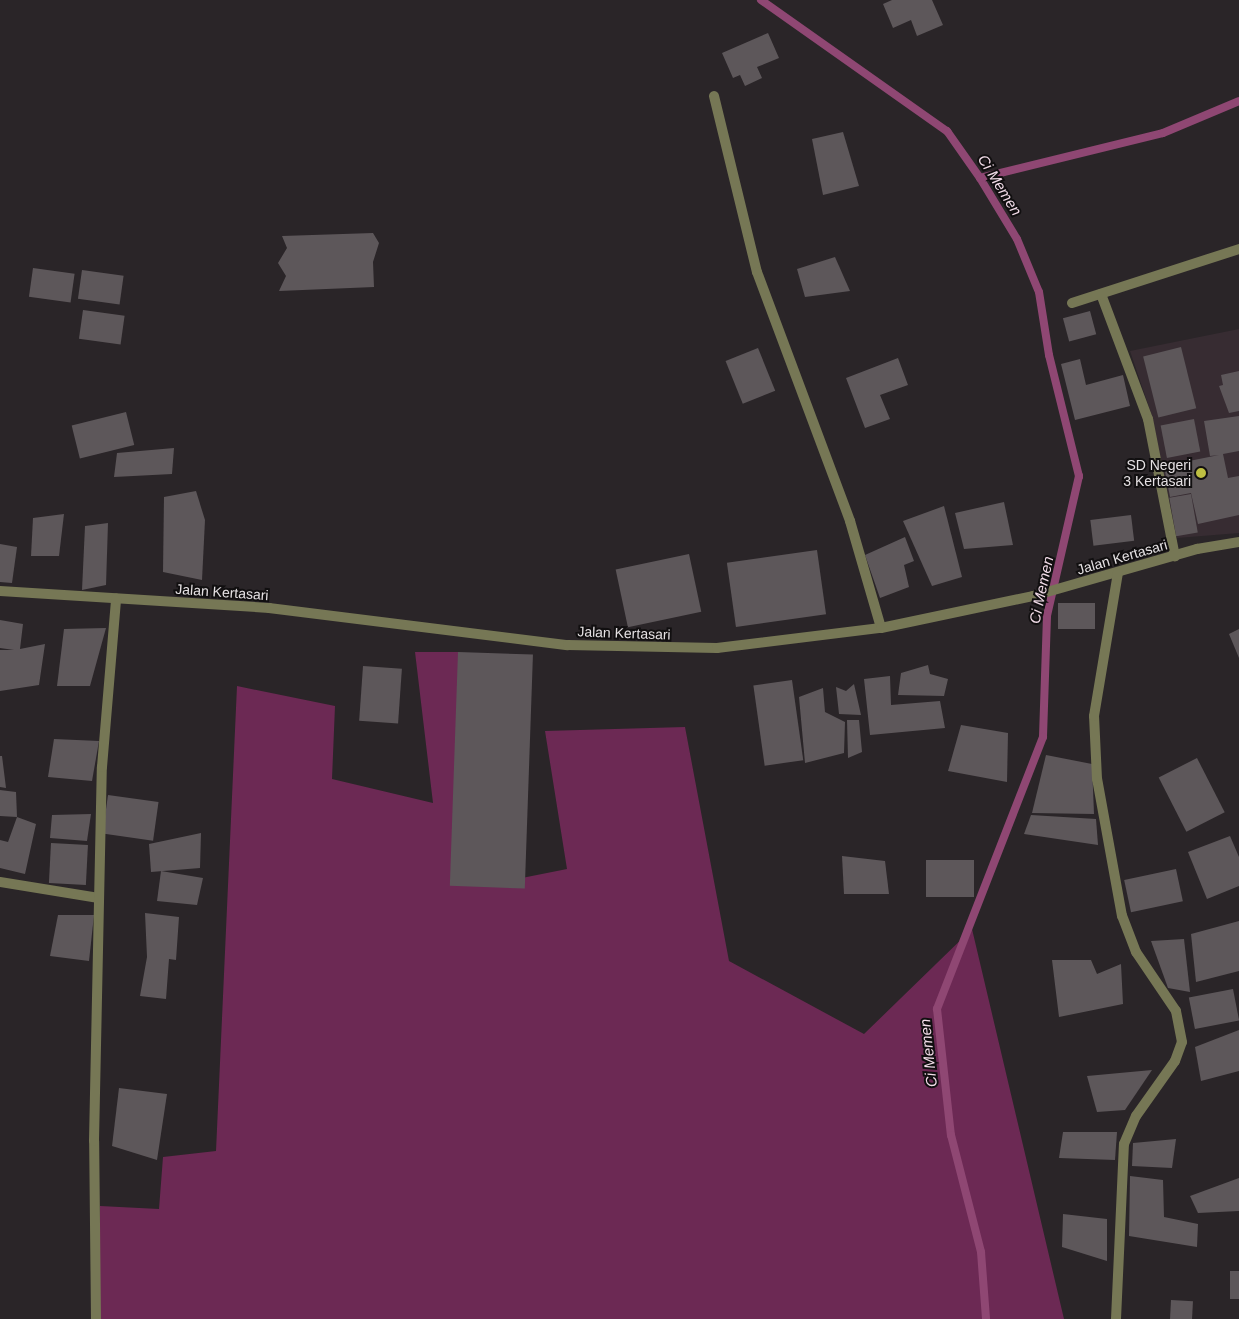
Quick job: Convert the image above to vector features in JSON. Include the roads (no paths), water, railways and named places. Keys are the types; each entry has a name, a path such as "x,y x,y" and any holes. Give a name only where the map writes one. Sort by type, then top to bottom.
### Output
{"street":[{"path":"714,96 757,272 850,520 881,628"},
{"path":"1072,303 1239,249"},
{"path":"1100,294 1148,420 1175,556"},
{"name":"Jalan Kertasari","path":"0,591 268,608 477,636 659,649 761,644 881,628 1033,596 1175,556 1239,542"},
{"path":"1116,1319 1124,1144 1136,1116 1175,1061 1182,1042 1176,1011 1136,952 1122,916 1097,779 1094,716 1118,573"},
{"path":"96,1319 99,898 102,767 116,599"},
{"path":"0,882 99,898"}],"waterway":[{"name":"Ci Memen","path":"761,0 947,131 980,178 1017,239 1039,292 1049,355 1079,476 1047,616 1043,737 937,1009 951,1135 981,1252 986,1319"},
{"path":"980,178 1163,133 1239,101"}],"place":[{"name":"SD Negeri 3 Kertasari","path":"1201,473"}]}
